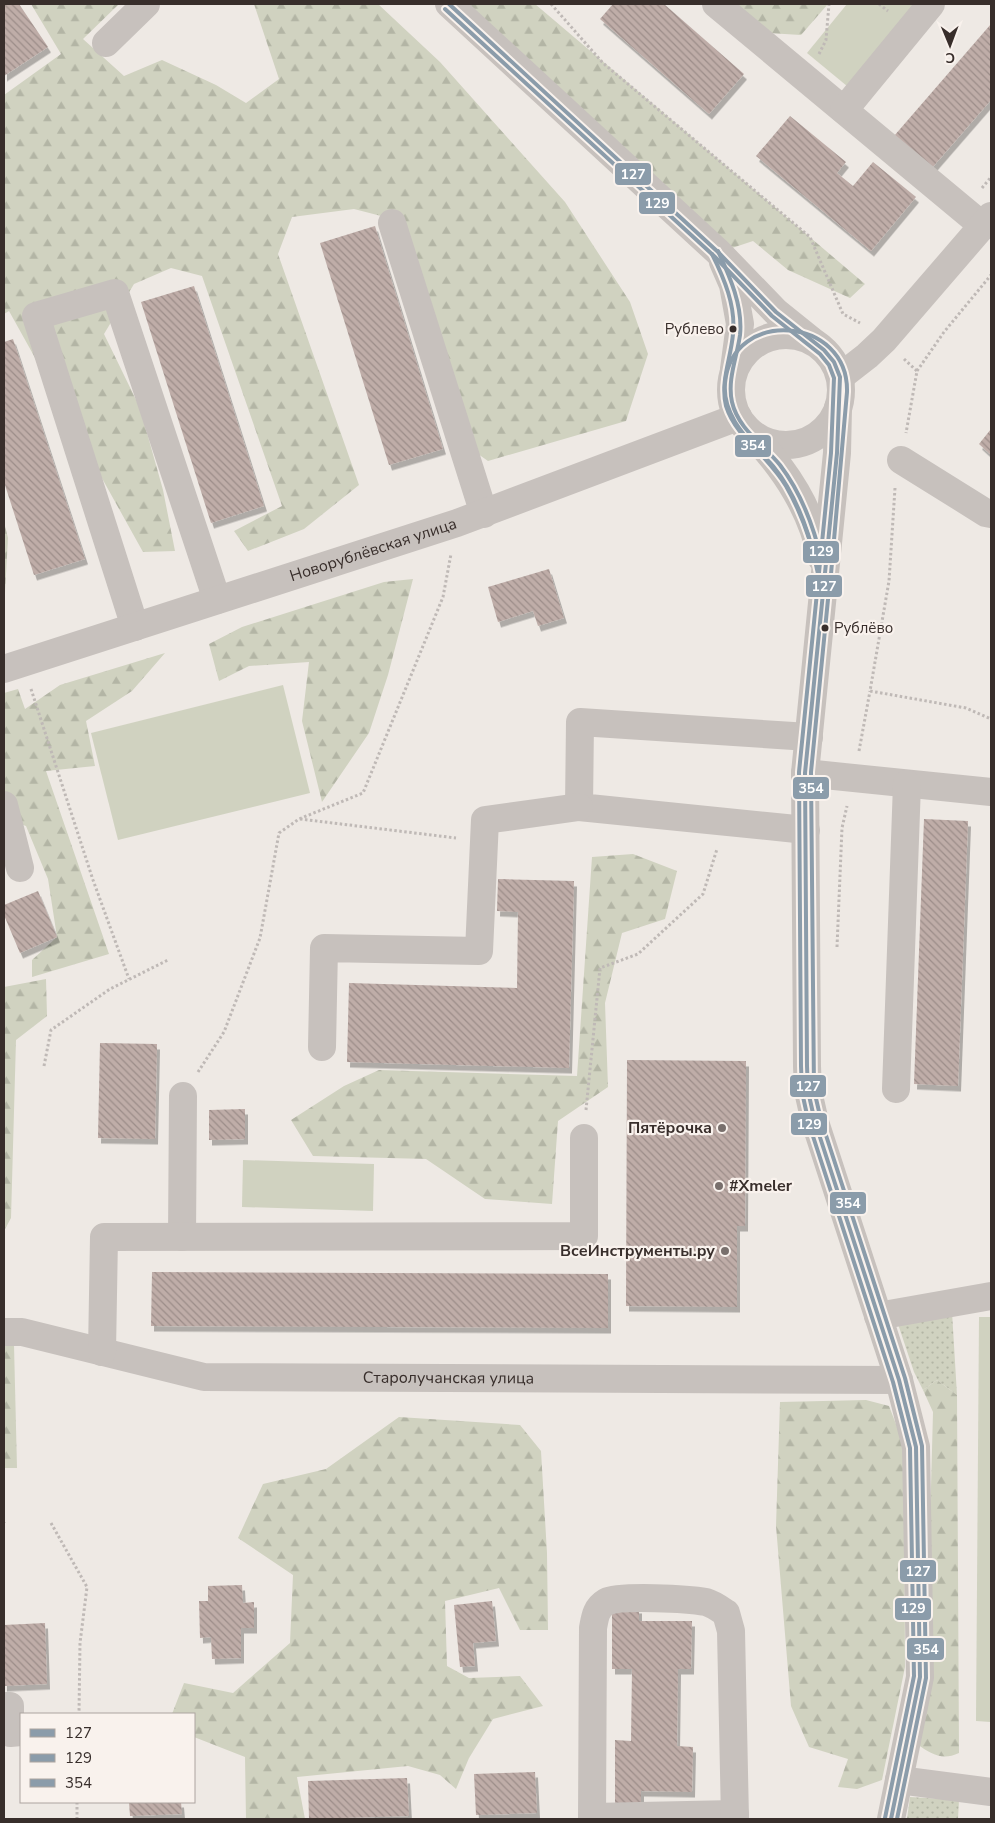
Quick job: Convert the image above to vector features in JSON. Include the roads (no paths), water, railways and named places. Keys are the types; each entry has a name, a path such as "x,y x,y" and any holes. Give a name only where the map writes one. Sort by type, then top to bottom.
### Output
{"street":[{"path":"106,43 146,4"},
{"path":"449,4 718,252 776,312 829,356 840,377 841,392 838,408 837,453 805,773 808,1091 815,1122 899,1380 916,1447 920,1677 900,1780 890,1819"},
{"path":"716,4 844,110 987,221 884,340 840,377"},
{"path":"844,110 931,4"},
{"path":"392,223 484,514"},
{"path":"718,252 733,285 740,324 734,372 730,387 732,403 743,424 779,464 805,506 818,544 825,576"},
{"path":"135,627 36,316 115,293 217,600"},
{"path":"734,372 741,358 752,346 766,338 796,335 812,341"},
{"path":"743,424 760,439 775,444 791,445 806,441 820,433 831,422 838,408"},
{"name":"Новорублёвская улица","path":"13,665 457,523 743,424"},
{"path":"901,460 986,513 991,514"},
{"path":"579,807 580,722 809,738"},
{"path":"805,773 991,792"},
{"path":"896,1089 906,784"},
{"path":"322,1047 324,948 479,951 484,820 579,807 806,830"},
{"path":"5,816 20,868"},
{"path":"182,1237 183,1096"},
{"path":"102,1352 104,1237 584,1236 584,1138"},
{"path":"878,1316 991,1296"},
{"name":"Старолучанская улица","path":"4,1332 22,1332 204,1377 899,1380"},
{"path":"624,1598 693,1600 709,1603 726,1613 731,1631 735,1817 592,1818 593,1628 596,1610 607,1602 624,1598"},
{"path":"4,1706 10,1706 10,1732 20,1732"},
{"path":"900,1780 991,1792"}],"place":[{"name":"Рублево","path":"733,329"},
{"name":"Рублёво","path":"825,628"},
{"name":"Пятёрочка","path":"722,1128"},
{"name":"#Xmeler","path":"719,1186"},
{"name":"ВсеИнструменты.ру","path":"725,1251"}]}
